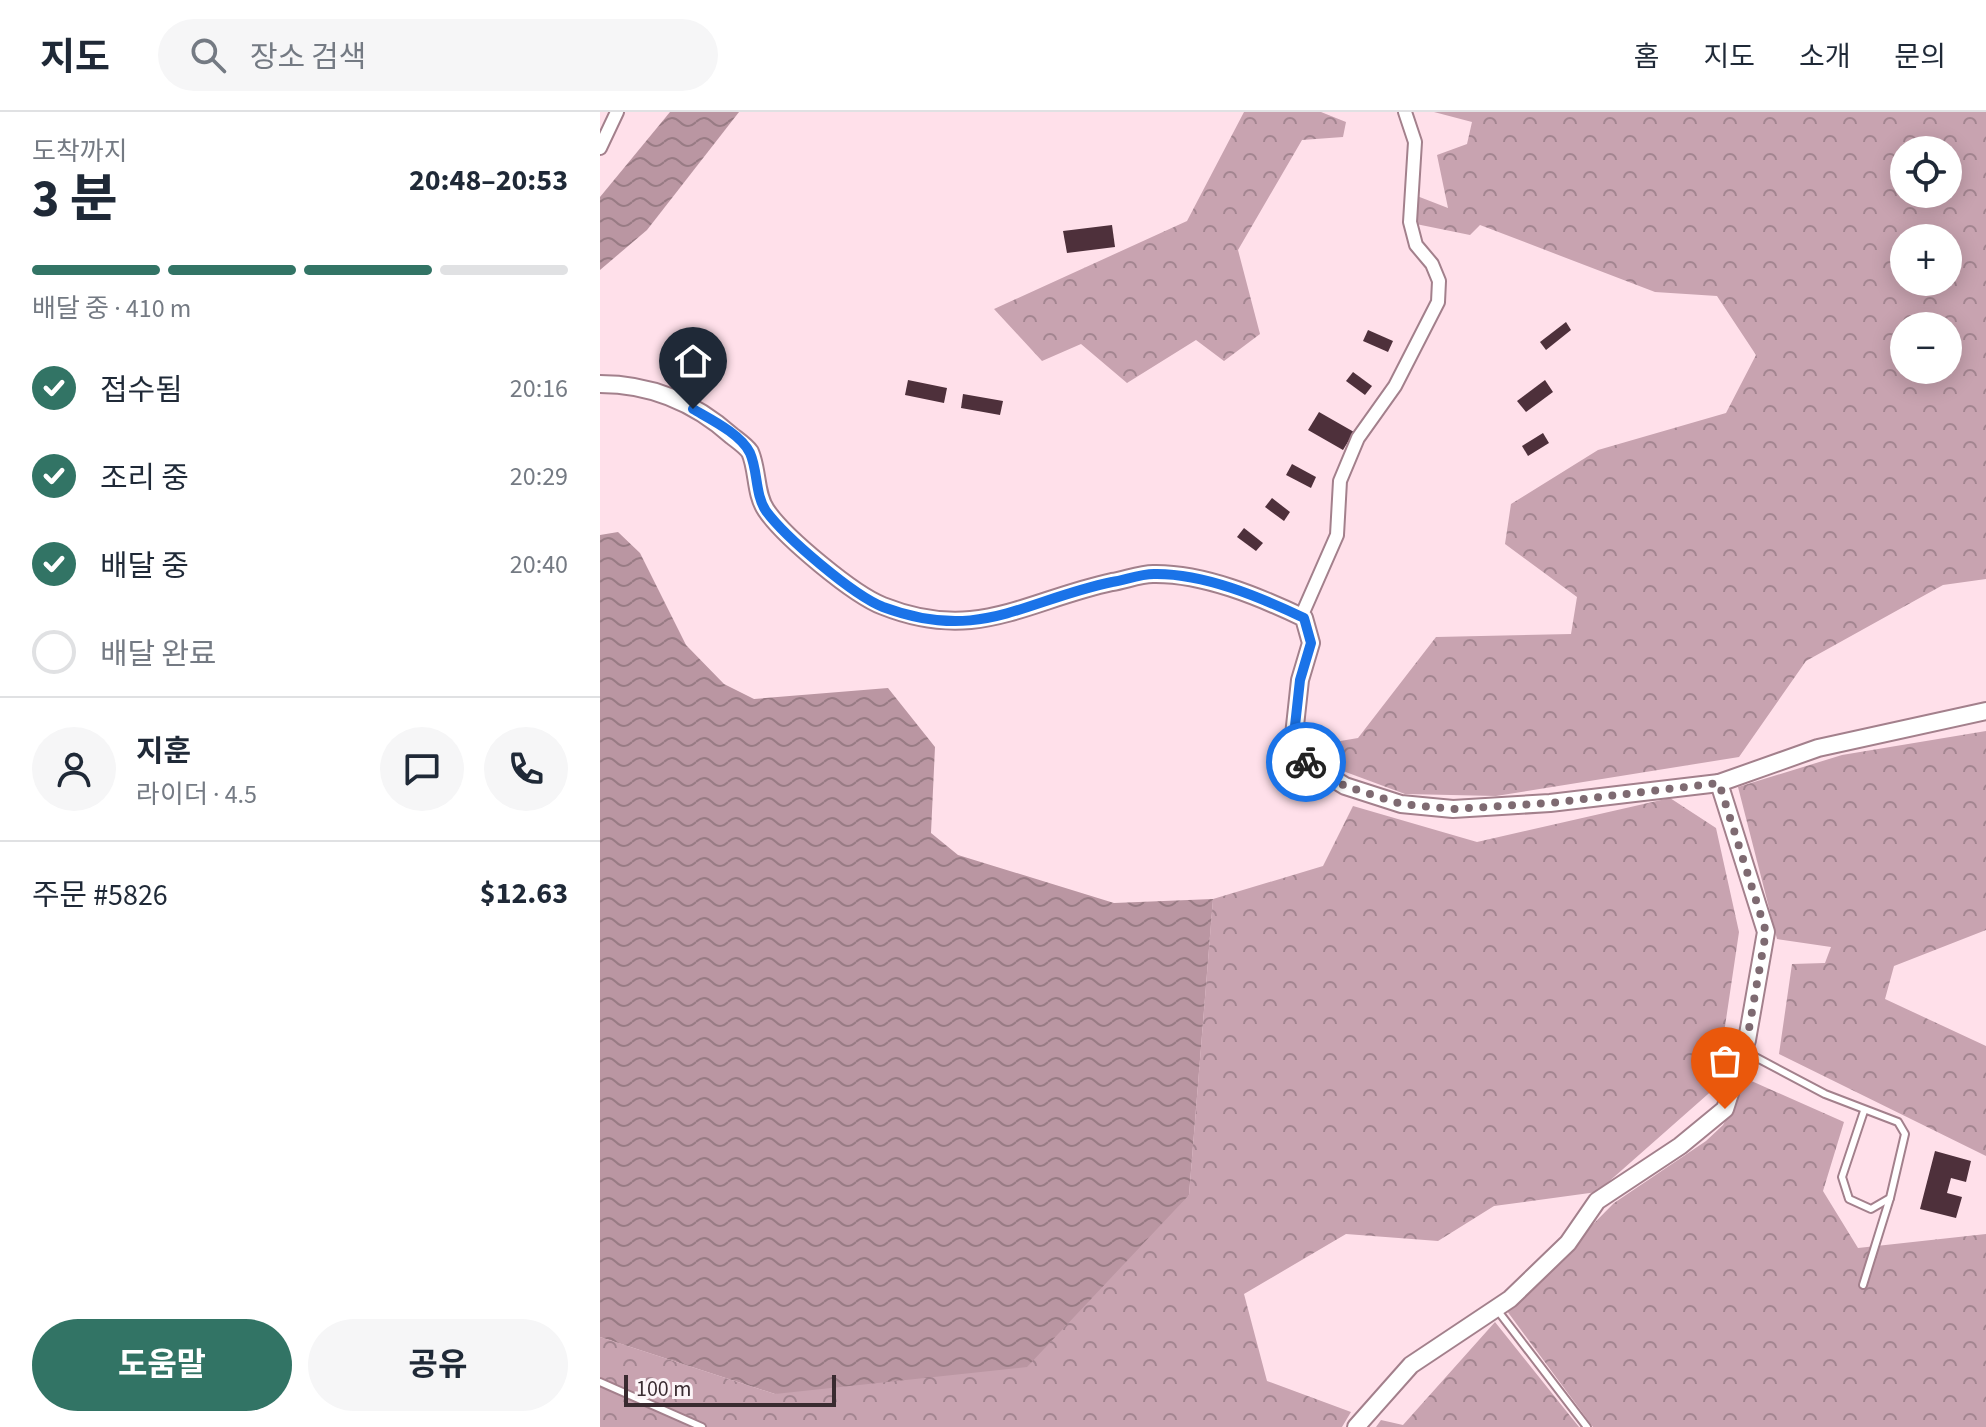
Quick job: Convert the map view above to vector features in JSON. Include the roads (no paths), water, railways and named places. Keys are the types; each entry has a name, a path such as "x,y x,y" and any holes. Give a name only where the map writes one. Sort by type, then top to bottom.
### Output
{"street":[{"path":"600,148 617,112"},
{"path":"1405,112 1415,142 1410,222 1416,245 1432,264 1439,281 1438,302 1395,386 1358,438 1340,481 1337,535 1301,617 1311,643 1300,680 1294,735 1301,759 1345,786 1401,804 1453,809 1550,803 1719,783 1818,748 1986,711"},
{"path":"600,384 632,384 666,394 719,424 749,451 765,509 839,579 880,606 927,620 970,622 1016,614 1074,590 1153,574 1202,581 1301,617"},
{"path":"1356,1427 1411,1365 1495,1308 1568,1243 1597,1201 1680,1146 1725,1109 1744,1051 1766,932 1719,783"}],"lane":[{"path":"1744,1051 1864,1111 1898,1122 1905,1134 1890,1198 1863,1285"},
{"path":"1864,1111 1842,1177 1849,1199 1871,1209 1890,1198"},
{"path":"1495,1308 1587,1427"},
{"path":"600,1382 702,1427"}],"water":[{"path":"670,112 739,112 647,230 600,270 600,197"},
{"path":"618,532 640,553 686,645 724,684 754,699 888,688 935,747 931,833 958,855 1114,903 1213,899 1189,1195 1027,1367 775,1394 600,1337 600,535"}]}
